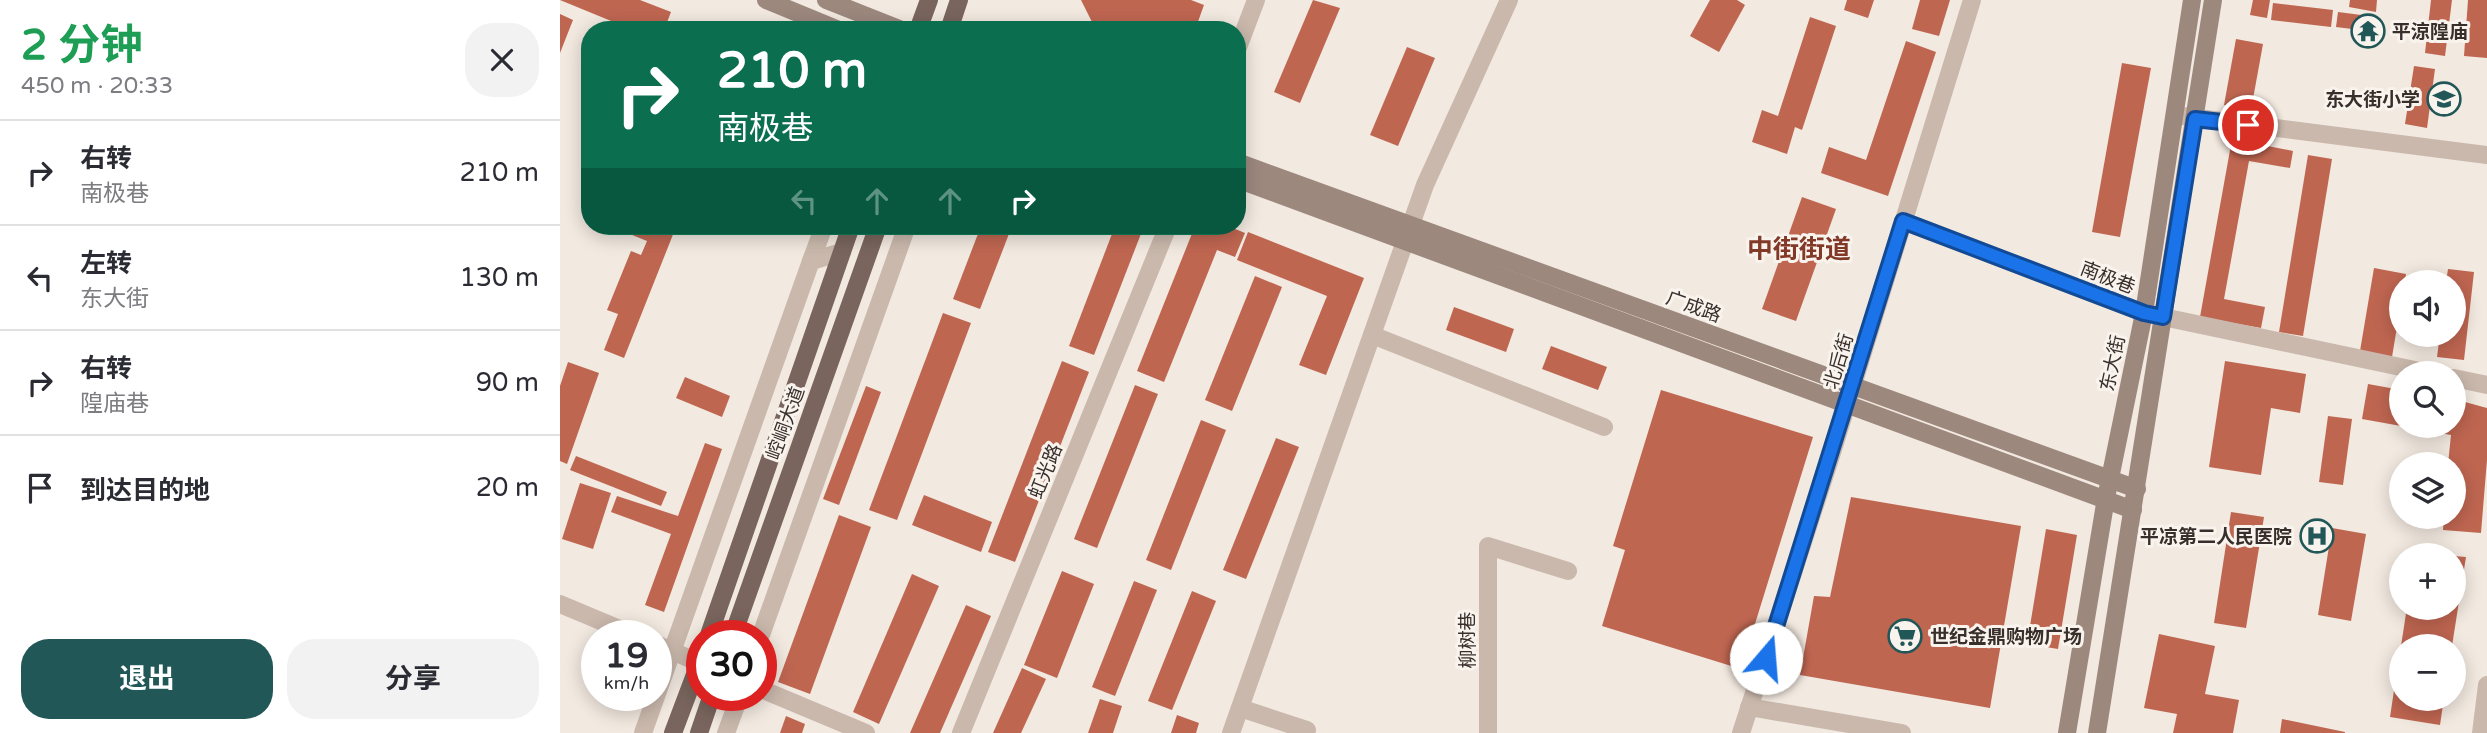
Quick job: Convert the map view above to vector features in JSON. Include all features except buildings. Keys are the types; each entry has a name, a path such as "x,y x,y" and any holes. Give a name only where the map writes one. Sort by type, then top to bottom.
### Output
{"main road":[{"path":"766,0 817,21"},
{"path":"826,0 879,21"},
{"path":"921,21 929,0"},
{"path":"952,21 959,0"},
{"name":"东大街","path":"2067,733 2108,490 2144,313 2192,0"},
{"path":"2097,733 2213,0"},
{"name":"广成路","path":"1246,166 1408,232 2108,490 2133,510"},
{"name":"广成路","path":"1246,182 1408,232"},
{"name":"崆峒大道","path":"714,620 847,235"},
{"name":"崆峒大道","path":"738,620 875,235"},
{"name":"广成路","path":"2108,490 2137,489"},
{"path":"673,733 686,700"},
{"path":"699,733 707,711"}],"street":[{"path":"1246,26 1256,0"},
{"path":"1231,733 1425,185 1509,0"},
{"name":"北后街","path":"1741,733 1850,395 1972,0"},
{"path":"2175,115 2487,155"},
{"name":"南极巷","path":"1903,221 2144,313 2389,365"},
{"path":"672,627 821,235"},
{"path":"766,620 904,235"},
{"name":"虹光路","path":"961,733 1164,235"},
{"path":"811,261 842,252"},
{"path":"1372,335 1604,427"},
{"path":"2466,381 2487,385"},
{"name":"柳树巷","path":"1488,733 1488,546 1568,571"},
{"path":"560,604 598,620"},
{"path":"2481,733 2487,685"},
{"path":"777,696 866,733"},
{"path":"1240,708 1307,730 1306,733"},
{"path":"1749,708 1902,733"},
{"path":"643,733 648,711"},
{"path":"726,733 734,711"}],"place":[{"name":"平涼隍庙","path":"2368,31"},
{"name":"东大街小学","path":"2444,99"},
{"name":"平凉第二人民医院","path":"2317,536"},
{"name":"世纪金鼎购物广场","path":"1905,636"}],"district":[{"name":"中街街道","path":"1799,249"}],"route":[{"path":"1766,658 1903,221 2144,313 2163,317 2195,119 2248,125"}]}
